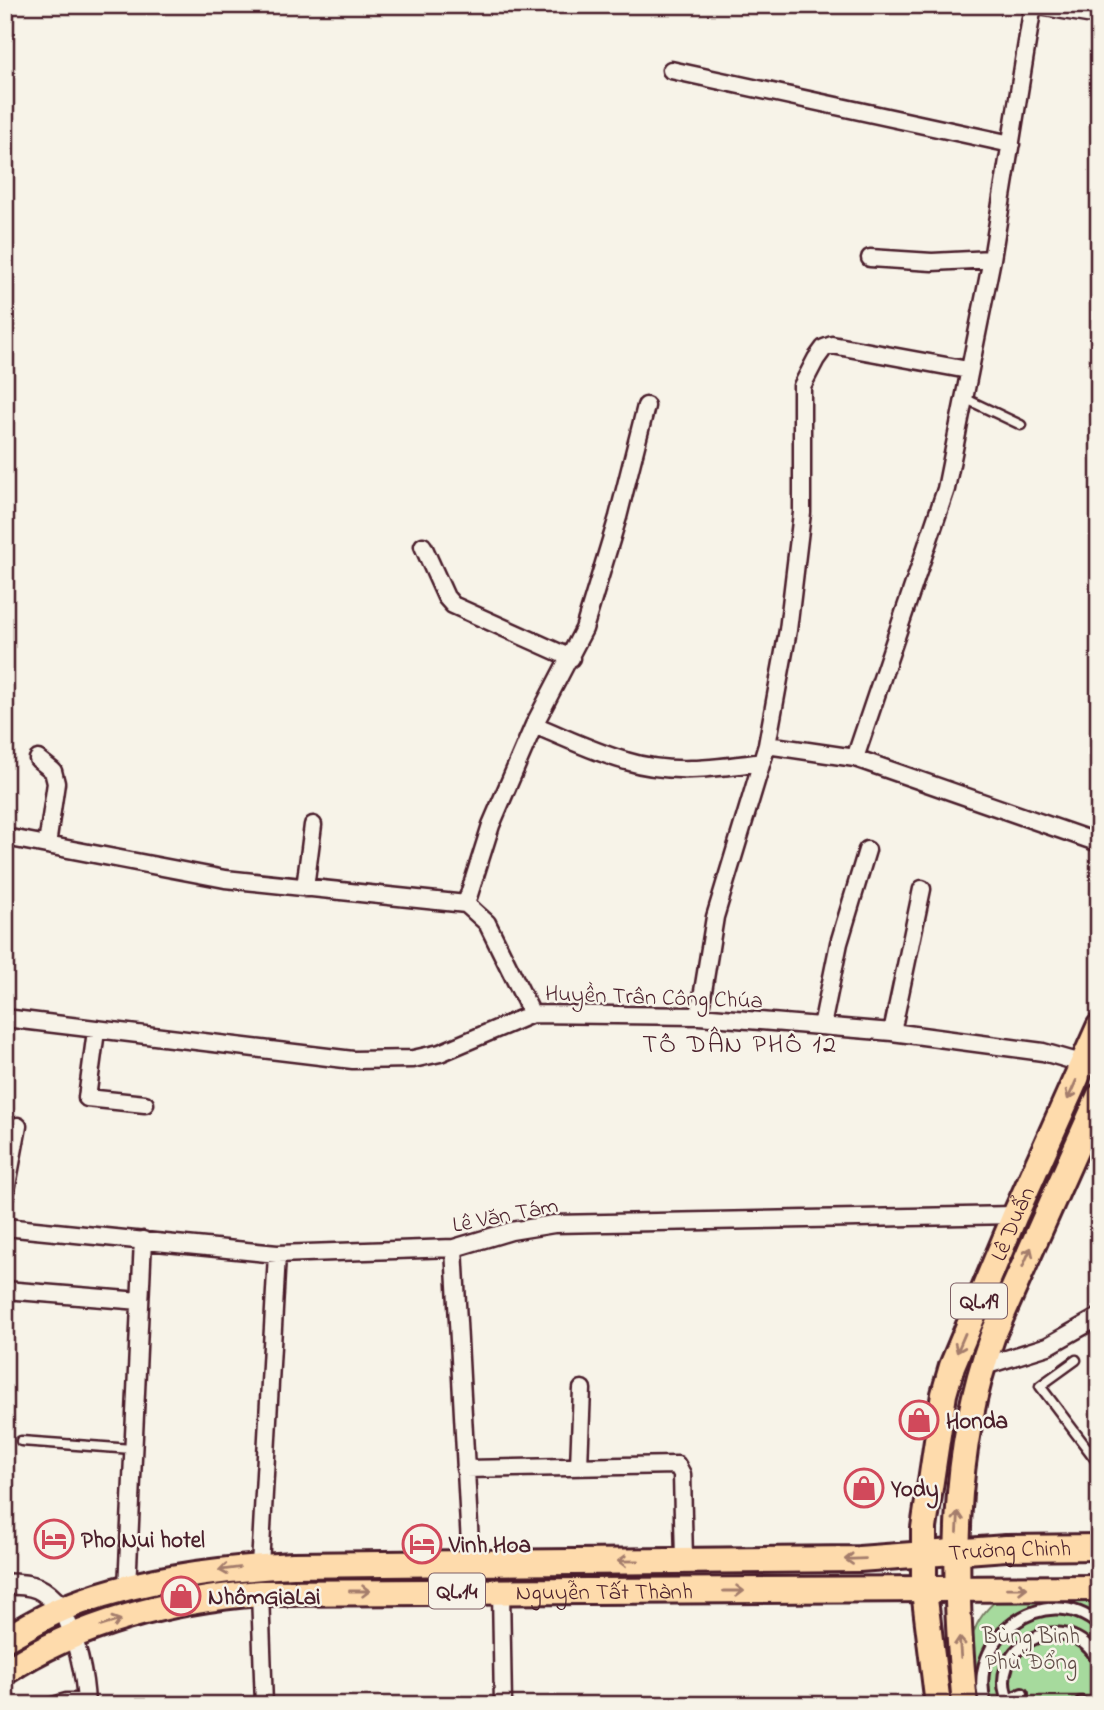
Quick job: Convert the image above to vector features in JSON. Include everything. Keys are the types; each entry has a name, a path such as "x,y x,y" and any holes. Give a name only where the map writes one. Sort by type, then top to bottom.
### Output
{"main road":[{"name":"Lê Duẩn","path":"938,1705 924,1591 923,1554 927,1498 944,1394 951,1366 1015,1215 1091,1065 1099,1027"},
{"name":"Lê Duẩn","path":"965,1705 956,1590 967,1430 981,1367 993,1335 1099,1097"},
{"name":"Trường Chinh","path":"923,1554 1099,1548"},
{"name":"Nguyễn Tất Thành","path":"5,1639 62,1609 127,1588 228,1569 260,1566 859,1559 923,1554"},
{"name":"Trường Chinh","path":"924,1591 1093,1588"},
{"name":"Nguyễn Tất Thành","path":"5,1672 74,1635 140,1613 260,1592 924,1591"}],"street":[{"path":"855,758 946,489 992,259 1033,5 1099,16"},
{"path":"671,70 1011,144"},
{"path":"870,258 932,262 992,259"},
{"path":"699,1016 715,916 767,745 796,572 803,485 800,398 806,376 824,348 832,345 968,370"},
{"path":"466,904 491,825 534,725 584,629 615,529 646,407"},
{"path":"423,546 446,597 453,605 571,658"},
{"path":"534,725 627,761 660,767 692,770 762,762"},
{"path":"767,745 855,758 1099,843"},
{"path":"38,759 52,771 56,783 47,845"},
{"path":"305,888 313,825"},
{"path":"5,836 225,879 466,904 487,923 532,1014"},
{"path":"822,1026 841,935 867,850"},
{"path":"892,1032 922,889"},
{"name":"Huyền Trân Công Chúa","path":"5,1018 353,1060 387,1060 440,1053 532,1014 699,1016 892,1032 1043,1052 1091,1065"},
{"path":"96,1031 87,1098 145,1104"},
{"path":"5,1196 18,1126"},
{"name":"Lê Văn Tám","path":"5,1227 277,1254 454,1248 511,1231 554,1224 1015,1215"},
{"path":"127,1588 143,1240"},
{"path":"454,1248 471,1563"},
{"path":"260,1566 277,1254"},
{"path":"5,1290 141,1301"},
{"path":"981,1367 1048,1346 1099,1317"},
{"path":"579,1466 582,1389"},
{"path":"465,1469 668,1464 681,1469 684,1560"},
{"path":"5,1584 28,1584 46,1591 62,1609 74,1635 86,1701"},
{"path":"1076,1613 1093,1588"},
{"path":"501,1591 503,1705"},
{"path":"260,1592 264,1705"},
{"path":"986,1705 982,1671 989,1649 1003,1629 1022,1616 1045,1609 1076,1613 1099,1625"},
{"path":"1022,1694 1010,1702 1005,1685 1006,1669 1024,1643 1037,1635 1053,1632 1070,1635 1083,1641 1099,1662"},
{"path":"1064,1647 1070,1635"}],"lane":[{"path":"964,398 1021,425"},
{"path":"1076,1360 1040,1386 1099,1464"},
{"path":"21,1441 132,1449"},
{"path":"42,1705 66,1698 86,1701"}],"green space":[{"name":"Bùng Binh Phù Đổng","path":"1099,1592 1099,1705 966,1705 970,1645 979,1620 988,1608 1001,1597"}],"place":[{"name":"Honda","path":"919,1420"},
{"name":"Yody","path":"864,1488"},
{"name":"Pho Nui hotel","path":"54,1539"},
{"name":"Vinh Hoa","path":"422,1544"},
{"name":"NhômGiaLai","path":"181,1596"}],"district":[{"name":"TỔ DÂN PHỐ 12","path":"740,1043"}]}
